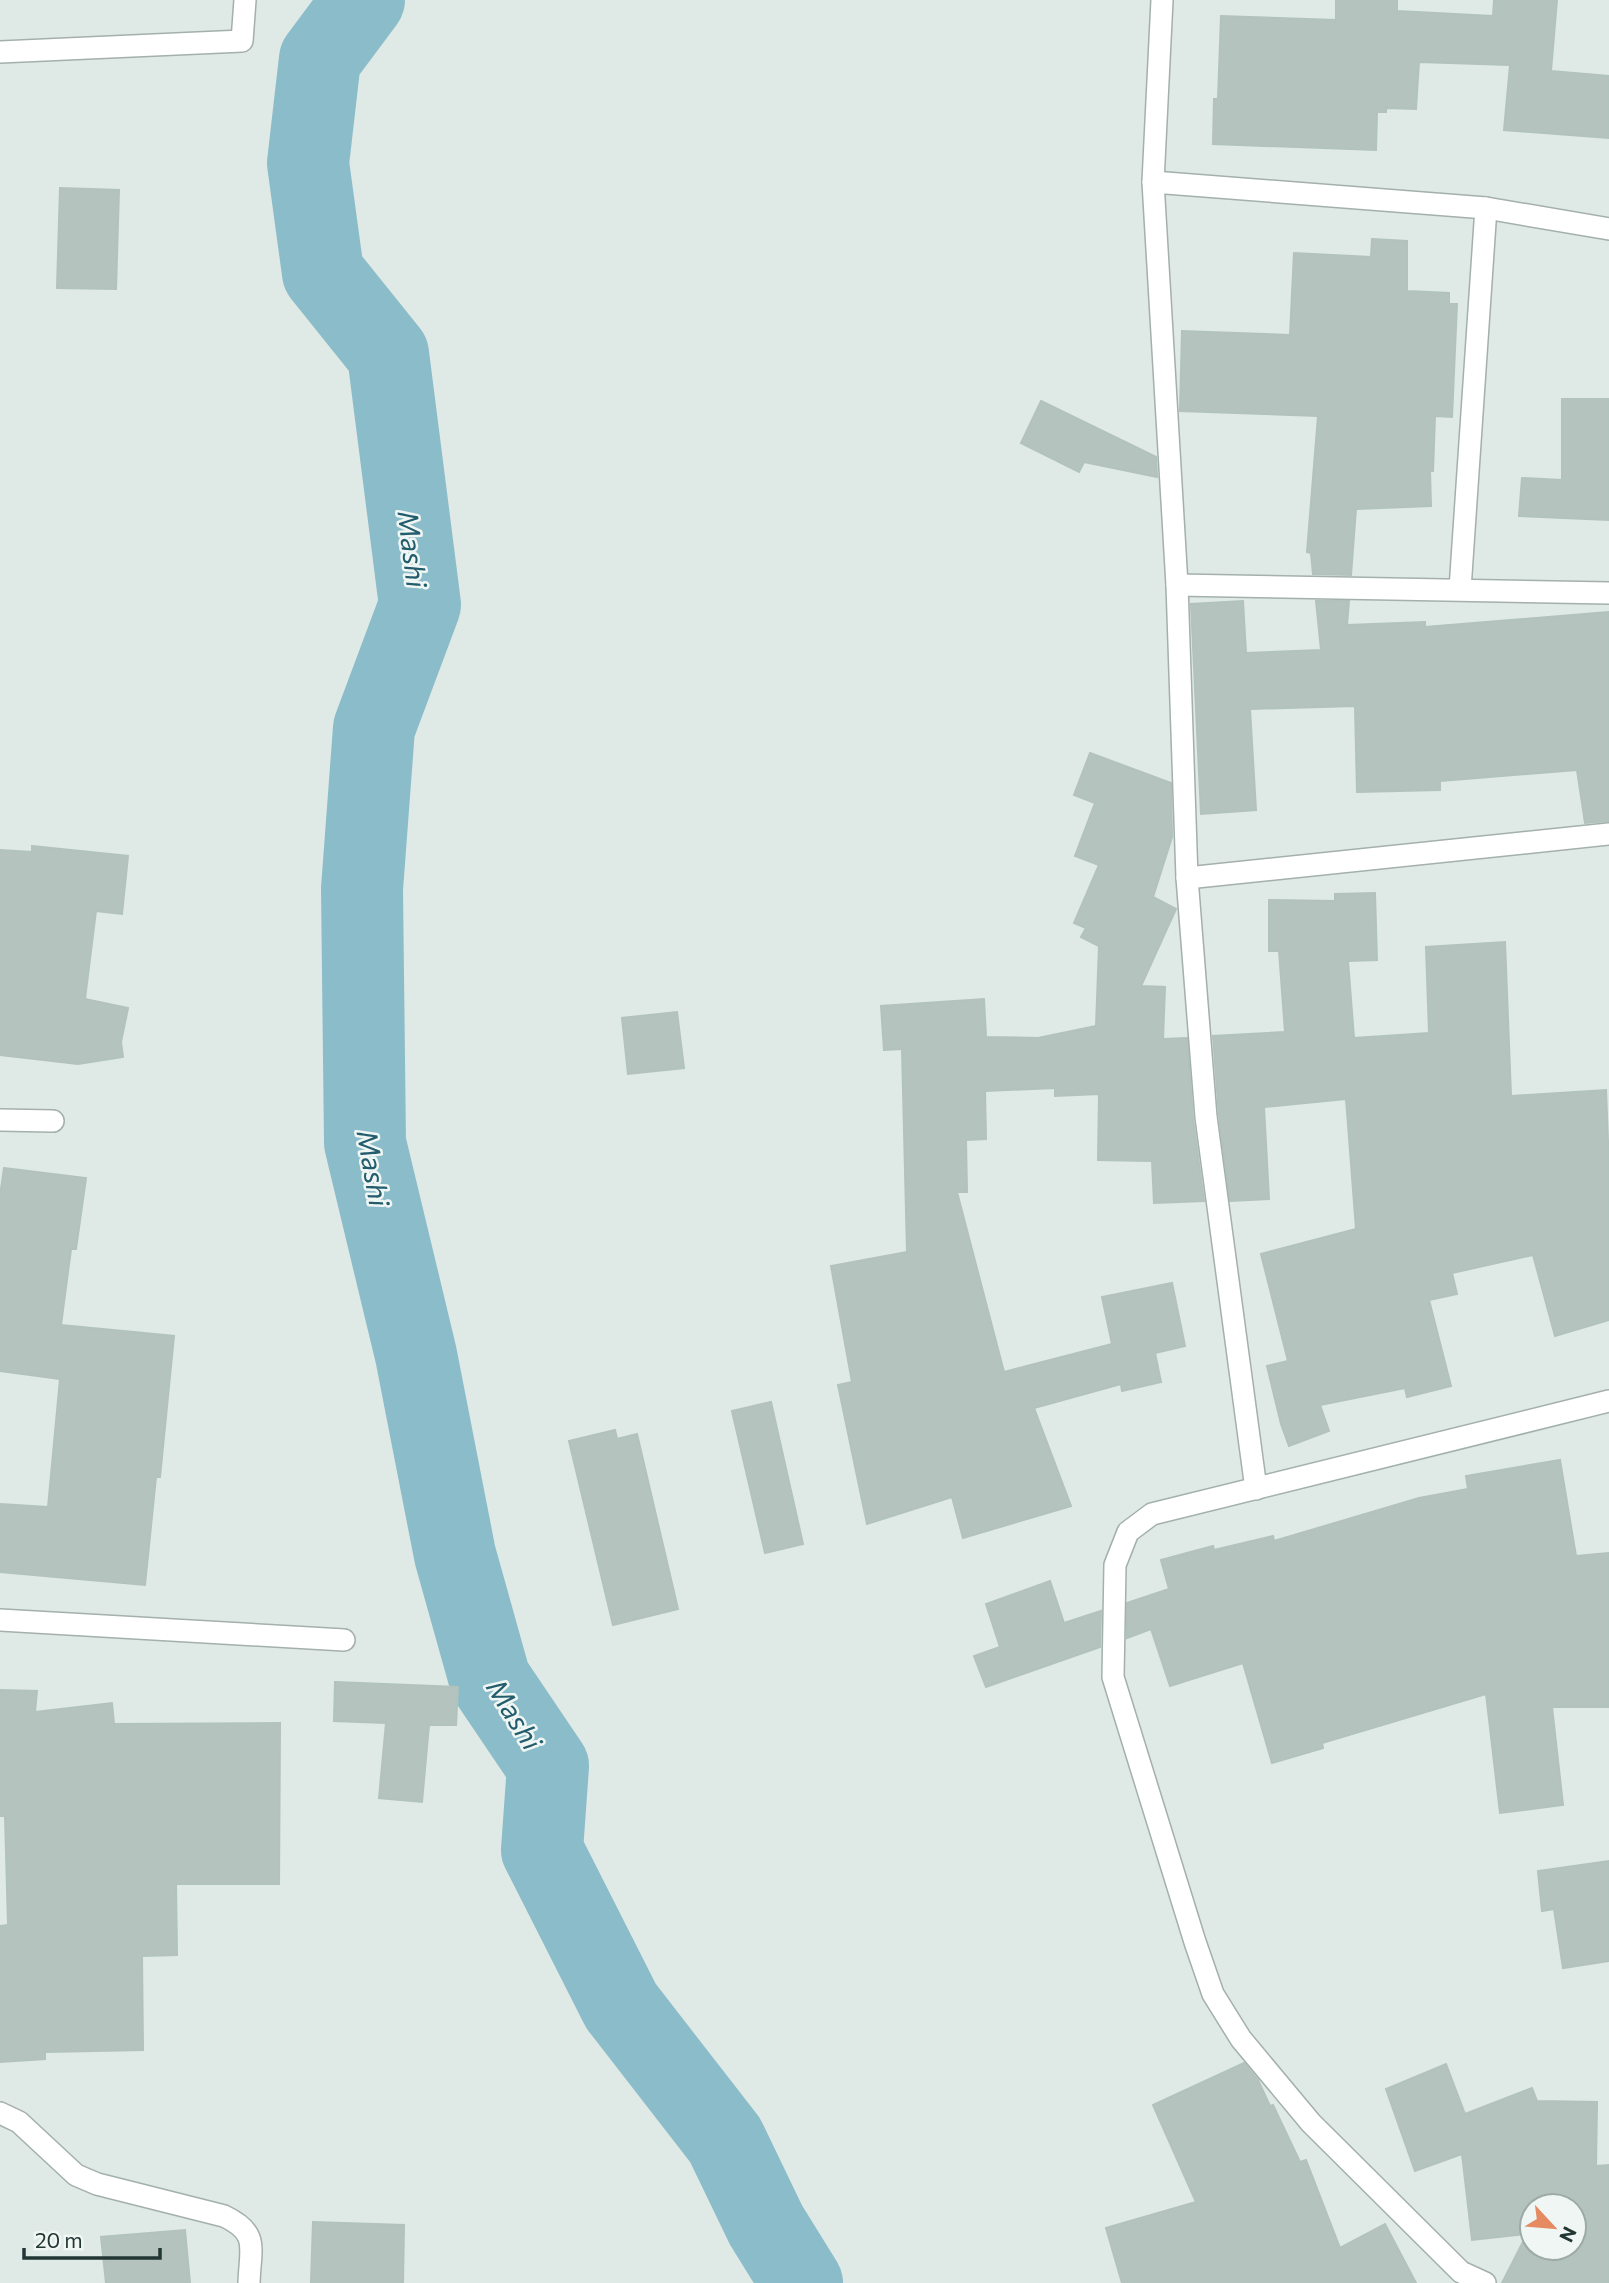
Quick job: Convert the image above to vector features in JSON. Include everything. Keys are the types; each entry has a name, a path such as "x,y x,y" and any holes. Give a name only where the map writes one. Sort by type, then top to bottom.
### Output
{"street":[{"path":"0,52 242,41 245,0"},
{"path":"1162,0 1153,182 1177,585 1187,878 1206,1117 1256,1489"},
{"path":"1153,182 1486,208 1609,229"},
{"path":"1460,589 1486,208"},
{"path":"1177,585 1609,593"},
{"path":"1187,878 1609,834"},
{"path":"0,1121 53,1121"},
{"path":"1485,2283 1453,2278 1311,2123 1241,2039 1213,1994 1113,1677 1115,1565 1128,1532 1152,1514 1609,1401"},
{"path":"0,1620 344,1640"},
{"path":"0,2113 19,2122 76,2175 97,2184 224,2216 240,2224 250,2236 249,2283"}],"building":[{"path":"1336,0 1397,0 1397,11 1493,16 1494,0 1557,0 1551,71 1609,76 1609,138 1504,130 1510,65 1419,62 1416,109 1386,108 1386,112 1377,112 1376,150 1213,144 1214,99 1218,99 1221,16 1336,20"},
{"path":"60,188 119,190 116,289 57,288"},
{"path":"1372,239 1407,241 1407,291 1449,293 1449,304 1457,304 1452,417 1435,416 1433,471 1430,471 1431,506 1356,509 1351,575 1313,574 1311,553 1307,552 1318,416 1180,411 1182,331 1290,335 1294,253 1371,257"},
{"path":"1562,399 1609,399 1609,520 1519,516 1522,478 1562,480"},
{"path":"1041,401 1156,457 1157,477 1084,462 1079,472 1021,443"},
{"path":"1243,601 1246,653 1321,650 1316,601 1349,601 1347,625 1425,622 1425,627 1609,612 1609,821 1585,823 1577,770 1440,781 1440,790 1357,792 1355,706 1250,709 1256,810 1201,814 1191,604"},
{"path":"1090,753 1171,783 1172,837 1153,897 1176,909 1141,986 1165,987 1163,1039 1187,1038 1193,1119 1204,1201 1154,1203 1152,1161 1098,1160 1099,1094 1055,1096 1055,1088 985,1091 986,1139 966,1140 967,1192 957,1192 1004,1372 1112,1344 1102,1297 1172,1283 1185,1346 1155,1353 1161,1382 1122,1391 1121,1384 1034,1408 1071,1506 963,1538 952,1497 867,1524 838,1385 852,1382 831,1266 907,1252 902,1049 884,1050 881,1006 984,999 986,1037 1038,1038 1096,1026 1099,946 1081,937 1086,928 1074,923 1099,865 1075,856 1095,803 1074,795"},
{"path":"32,846 128,856 122,914 96,911 85,999 128,1008 121,1042 123,1057 78,1064 0,1055 0,850 32,852"},
{"path":"1375,893 1377,960 1348,961 1354,1038 1429,1033 1426,947 1505,942 1511,1096 1606,1090 1609,1320 1555,1336 1533,1255 1452,1273 1457,1294 1429,1300 1451,1386 1407,1397 1405,1388 1320,1405 1329,1431 1289,1446 1267,1366 1288,1361 1261,1254 1356,1229 1346,1099 1264,1107 1269,1199 1230,1201 1219,1116 1213,1036 1285,1032 1279,951 1269,951 1269,900 1335,901 1335,894"},
{"path":"677,1012 684,1068 628,1074 622,1018"},
{"path":"4,1168 86,1178 76,1249 71,1249 61,1325 174,1336 160,1477 156,1477 145,1585 0,1572 0,1504 48,1507 60,1379 0,1371 0,1196"},
{"path":"771,1402 803,1544 765,1553 732,1411"},
{"path":"615,1430 617,1439 637,1434 678,1609 613,1625 569,1441"},
{"path":"1560,1460 1576,1556 1609,1553 1609,1707 1552,1707 1563,1805 1500,1813 1486,1694 1322,1743 1323,1748 1272,1763 1243,1663 1170,1686 1151,1629 1127,1638 1127,1603 1169,1589 1161,1560 1213,1546 1214,1550 1273,1536 1274,1541 1419,1498 1468,1489 1466,1476"},
{"path":"1050,1581 1064,1623 1101,1611 1100,1647 986,1687 974,1656 1000,1647 986,1604"},
{"path":"335,1682 458,1687 456,1725 429,1725 422,1802 379,1798 386,1723 334,1721"},
{"path":"0,1690 37,1691 35,1712 112,1703 114,1724 280,1723 279,1884 176,1884 177,1955 142,1956 143,2050 45,2052 45,2059 0,2062 0,1926 8,1925 5,1816 0,1816"},
{"path":"1609,1861 1609,1961 1563,1968 1554,1909 1542,1911 1538,1871"},
{"path":"1244,2063 1258,2080 1270,2106 1273,2105 1300,2162 1306,2160 1340,2248 1385,2224 1416,2283 1122,2283 1106,2228 1196,2202 1153,2105"},
{"path":"1446,2064 1465,2114 1532,2088 1537,2101 1597,2102 1596,2166 1609,2165 1609,2283 1502,2283 1518,2252 1518,2262 1588,2262 1588,2192 1518,2192 1518,2235 1472,2240 1462,2154 1415,2171 1386,2089"},
{"path":"313,2222 404,2225 403,2283 311,2283"},
{"path":"185,2230 190,2283 106,2283 101,2237"}],"waterway":[{"name":"Mashi","path":"364,0 320,59 308,163 323,273 388,354 420,605 374,728 362,889 365,1143 416,1355 455,1555 490,1680 548,1766 542,1850 621,2006 725,2140 766,2225 802,2283"}]}
